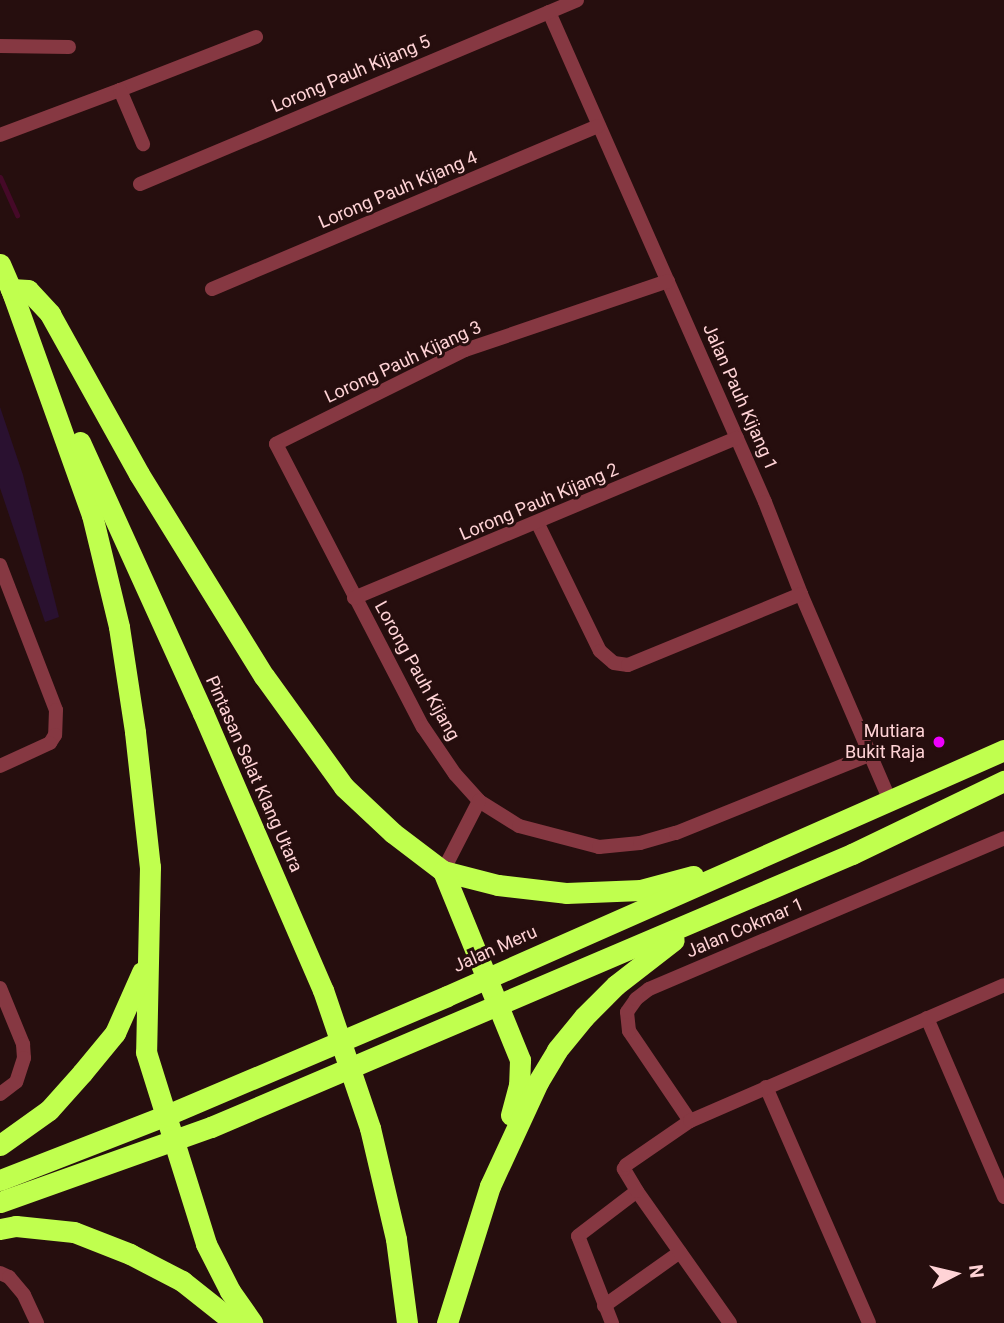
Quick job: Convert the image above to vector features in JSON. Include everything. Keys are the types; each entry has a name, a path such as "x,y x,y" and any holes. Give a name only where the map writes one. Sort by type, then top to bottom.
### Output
{"highway":[{"name":"Pintasan Selat Klang Utara","path":"0,264 208,725 323,990 370,1128 396,1239 407,1323"},
{"path":"252,1323 230,1291 206,1244 146,1052 150,867 135,732 119,627 92,515 10,289 28,290 50,314 139,474 264,676 344,787 393,833 443,871 498,885 566,893 641,890 762,858"},
{"name":"Jalan Meru","path":"0,1180 167,1115 762,858 1004,750"},
{"path":"0,1202 174,1142 852,854 1004,782"},
{"path":"443,871 497,1006 512,1033 520,1060 519,1085 447,1323"},
{"path":"490,1186 515,1125 557,1050 616,985 662,948 711,915"},
{"path":"0,1145 49,1110 115,1032 134,996 150,950"},
{"path":"0,1229 16,1226 74,1232 130,1254 182,1281 235,1323"}],"street":[{"name":"Lorong Pauh Kijang 5","path":"140,184 577,0"},
{"name":"Jalan Pauh Kijang 1","path":"549,12 737,438 890,801"},
{"path":"0,135 256,37"},
{"path":"0,46 69,47"},
{"path":"120,90 144,144"},
{"name":"Lorong Pauh Kijang 4","path":"212,289 598,126"},
{"name":"Lorong Pauh Kijang 3","path":"276,444 465,350 668,281"},
{"name":"Lorong Pauh Kijang 2","path":"354,598 538,524 737,438"},
{"name":"Lorong Pauh Kijang","path":"276,444 423,727 455,774 479,801 519,826 598,847 640,844 676,833 869,755"},
{"path":"538,524 600,651 614,663 628,665 801,594"},
{"path":"0,766 50,743 55,735 56,710 2,574"},
{"path":"443,871 479,801"},
{"name":"Jalan Cokmar 1","path":"690,1121 629,1031 627,1012 636,999 649,989 1004,838"},
{"path":"730,1323 637,1191 624,1169 626,1165 690,1121 1004,985"},
{"path":"0,988 23,1044 24,1058 16,1082 0,1094"},
{"path":"927,1018 1004,1197"},
{"path":"766,1087 869,1323"},
{"path":"612,1323 578,1236 637,1191"},
{"path":"604,1306 680,1252"},
{"path":"0,1273 9,1277 24,1295 37,1323"}],"shaded area":[{"path":"0,407 23,475 59,617 45,622 0,488"}],"waterway":[{"path":"0,177 17,215"}],"place":[{"name":"Mutiara Bukit Raja","path":"939,742"}]}
